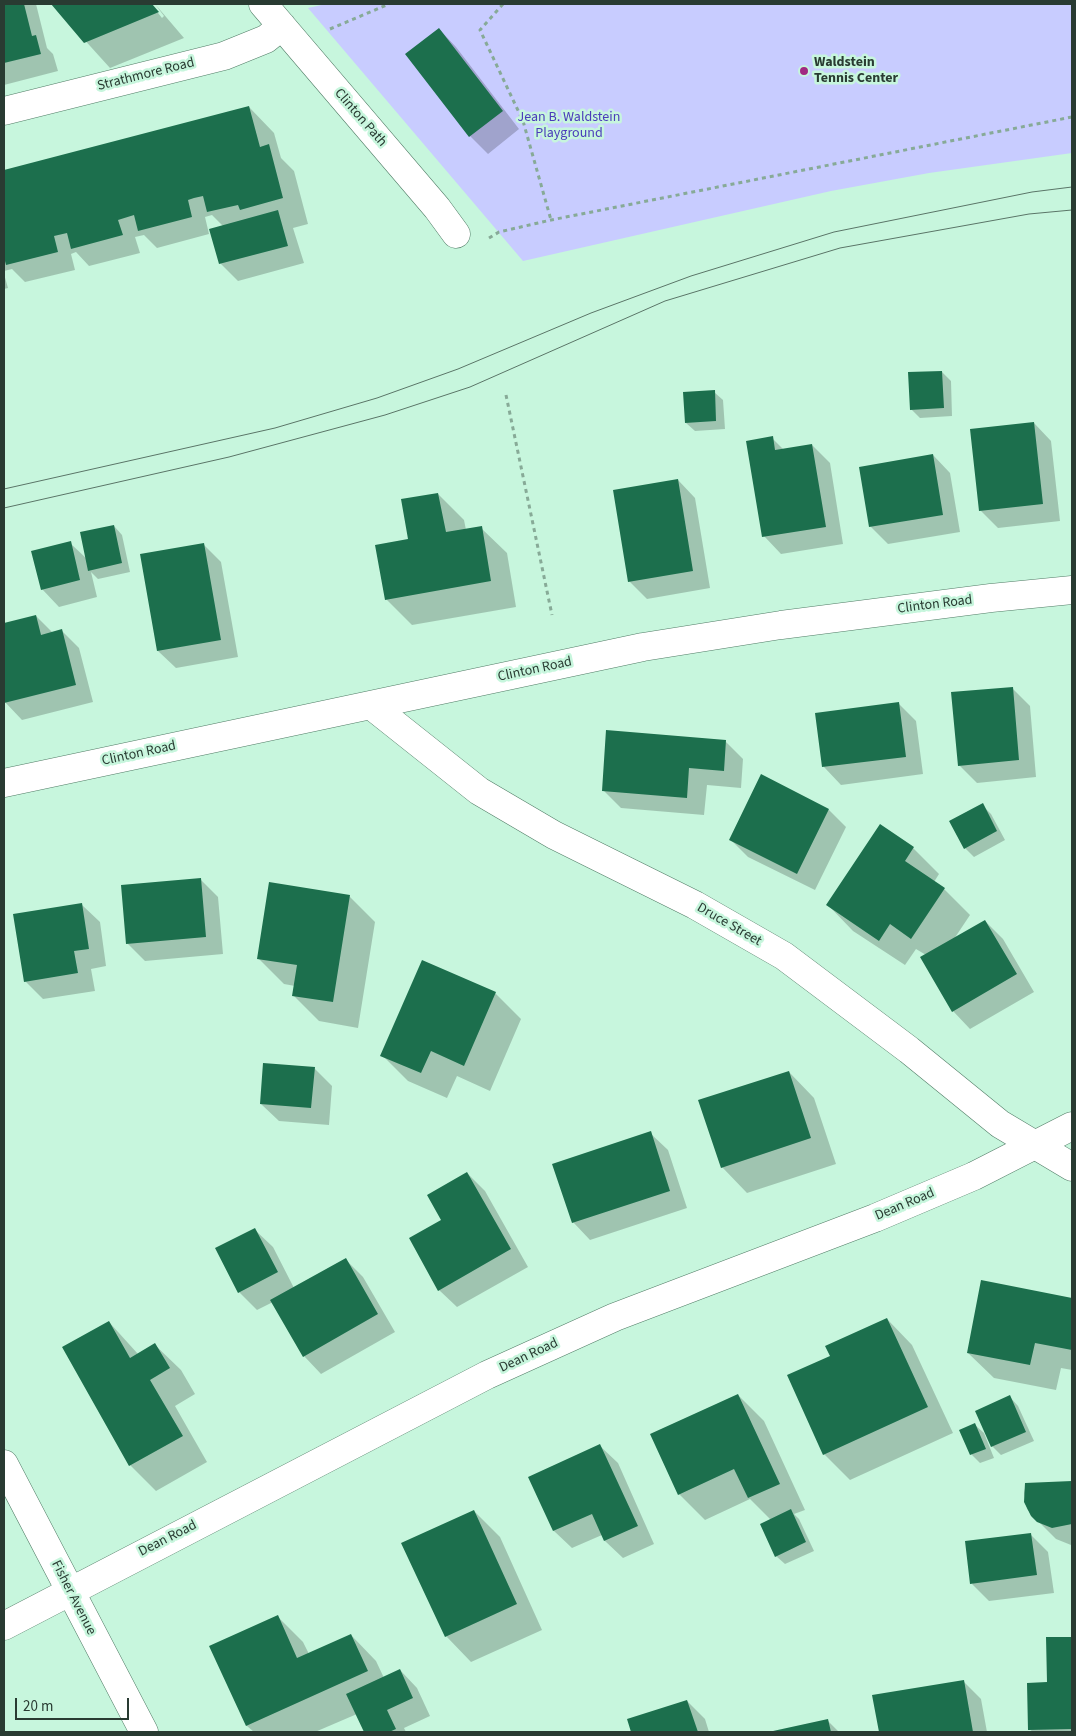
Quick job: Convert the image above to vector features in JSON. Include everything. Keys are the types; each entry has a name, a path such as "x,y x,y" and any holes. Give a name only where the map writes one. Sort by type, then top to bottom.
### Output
{"street":[{"name":"Clinton Path","path":"263,4 437,208 456,234"},
{"name":"Strathmore Road","path":"4,111 224,56 266,39 290,35"},
{"name":"Clinton Road","path":"4,783 634,649 781,625 991,598 1072,590"},
{"name":"Druce Street","path":"372,706 479,791 554,835 695,905 784,956 916,1055 1000,1124 1072,1167"},
{"name":"Dean Road","path":"4,1626 444,1396 576,1334 689,1287 875,1218 974,1176 1072,1126"},
{"name":"Fisher Avenue","path":"4,1464 144,1732"}],"path":[{"path":"290,35 389,4"},
{"path":"503,4 480,30 523,121 551,220"},
{"path":"499,232 551,220 1072,117"},
{"path":"506,395 552,615"}],"green space":[{"name":"Jean B. Waldstein Playground","path":"326,4 1072,4 1072,153 929,173 831,191 523,261 308,8"}],"building":[{"path":"4,4 24,4 32,36 36,35 41,54 4,63"},
{"path":"51,4 152,4 159,12 84,43"},
{"path":"439,28 503,111 469,137 405,54"},
{"path":"249,106 260,147 269,144 283,198 240,210 238,205 207,212 203,196 194,198 188,200 192,217 138,231 134,215 118,220 123,235 71,249 67,233 54,236 58,252 6,265 4,257 4,170"},
{"path":"278,210 288,246 219,264 209,229"},
{"path":"942,371 944,408 910,410 908,372"},
{"path":"715,390 716,421 685,423 683,392"},
{"path":"1034,422 1043,504 979,511 970,429"},
{"path":"773,436 775,450 812,444 826,527 762,537 746,441"},
{"path":"933,454 943,515 869,527 859,467"},
{"path":"678,479 693,571 628,582 613,490"},
{"path":"438,493 446,532 482,526 491,581 385,600 375,545 408,539 401,499"},
{"path":"114,525 122,563 88,571 80,532"},
{"path":"71,541 80,580 41,590 31,551"},
{"path":"204,543 221,640 157,651 140,554"},
{"path":"36,615 41,635 62,629 76,685 4,703 4,623"},
{"path":"1013,687 1019,760 958,766 951,692"},
{"path":"899,702 906,757 822,767 815,713"},
{"path":"606,730 726,740 724,771 689,768 687,798 602,791"},
{"path":"761,774 829,809 797,874 729,840"},
{"path":"983,803 997,831 964,849 949,821"},
{"path":"880,824 914,847 905,861 945,888 911,939 890,924 879,941 826,905"},
{"path":"201,878 206,937 126,944 121,885"},
{"path":"269,882 350,895 333,1002 292,996 297,965 257,959"},
{"path":"82,903 89,949 74,951 78,973 24,982 13,914"},
{"path":"985,920 1017,974 952,1012 920,957"},
{"path":"422,960 496,992 464,1066 431,1051 421,1073 380,1056"},
{"path":"263,1063 315,1067 311,1108 260,1104"},
{"path":"789,1071 811,1138 721,1168 698,1100"},
{"path":"651,1131 670,1191 572,1223 552,1164"},
{"path":"467,1172 511,1249 438,1291 409,1238 441,1220 427,1195"},
{"path":"255,1228 278,1272 238,1293 215,1248"},
{"path":"346,1258 378,1314 303,1357 270,1300"},
{"path":"981,1280 1072,1298 1072,1350 1035,1343 1030,1365 967,1353"},
{"path":"887,1318 928,1407 823,1455 787,1375 830,1356 825,1346"},
{"path":"109,1321 130,1358 155,1343 170,1368 150,1380 183,1436 129,1466 62,1347"},
{"path":"738,1394 780,1484 748,1498 734,1469 678,1495 650,1434"},
{"path":"1010,1395 1026,1432 991,1447 975,1411"},
{"path":"975,1423 986,1449 970,1455 959,1430"},
{"path":"600,1444 638,1526 604,1541 592,1514 553,1531 528,1477"},
{"path":"1072,1481 1072,1524 1052,1528 1037,1522 1031,1516 1024,1502 1025,1483"},
{"path":"791,1509 806,1542 775,1557 760,1524"},
{"path":"474,1510 517,1604 445,1637 401,1543"},
{"path":"1031,1533 1037,1575 970,1584 965,1541"},
{"path":"278,1615 297,1658 351,1634 368,1671 246,1726 209,1646"},
{"path":"1046,1637 1072,1637 1072,1729 1028,1730 1027,1683 1047,1682"},
{"path":"400,1669 413,1698 387,1710 396,1729 389,1732 364,1732 346,1694"},
{"path":"964,1680 973,1732 879,1732 872,1695"},
{"path":"687,1700 698,1732 631,1732 627,1719"},
{"path":"828,1719 831,1732 773,1732 773,1731"}],"tram line":[{"path":"4,489 275,428 377,398 458,369 591,313 691,276 834,232 1032,192 1072,187"},
{"path":"4,508 229,457 385,415 470,387 665,301 840,248 1029,214 1072,210"}],"place":[{"name":"Waldstein Tennis Center","path":"804,71"}]}
